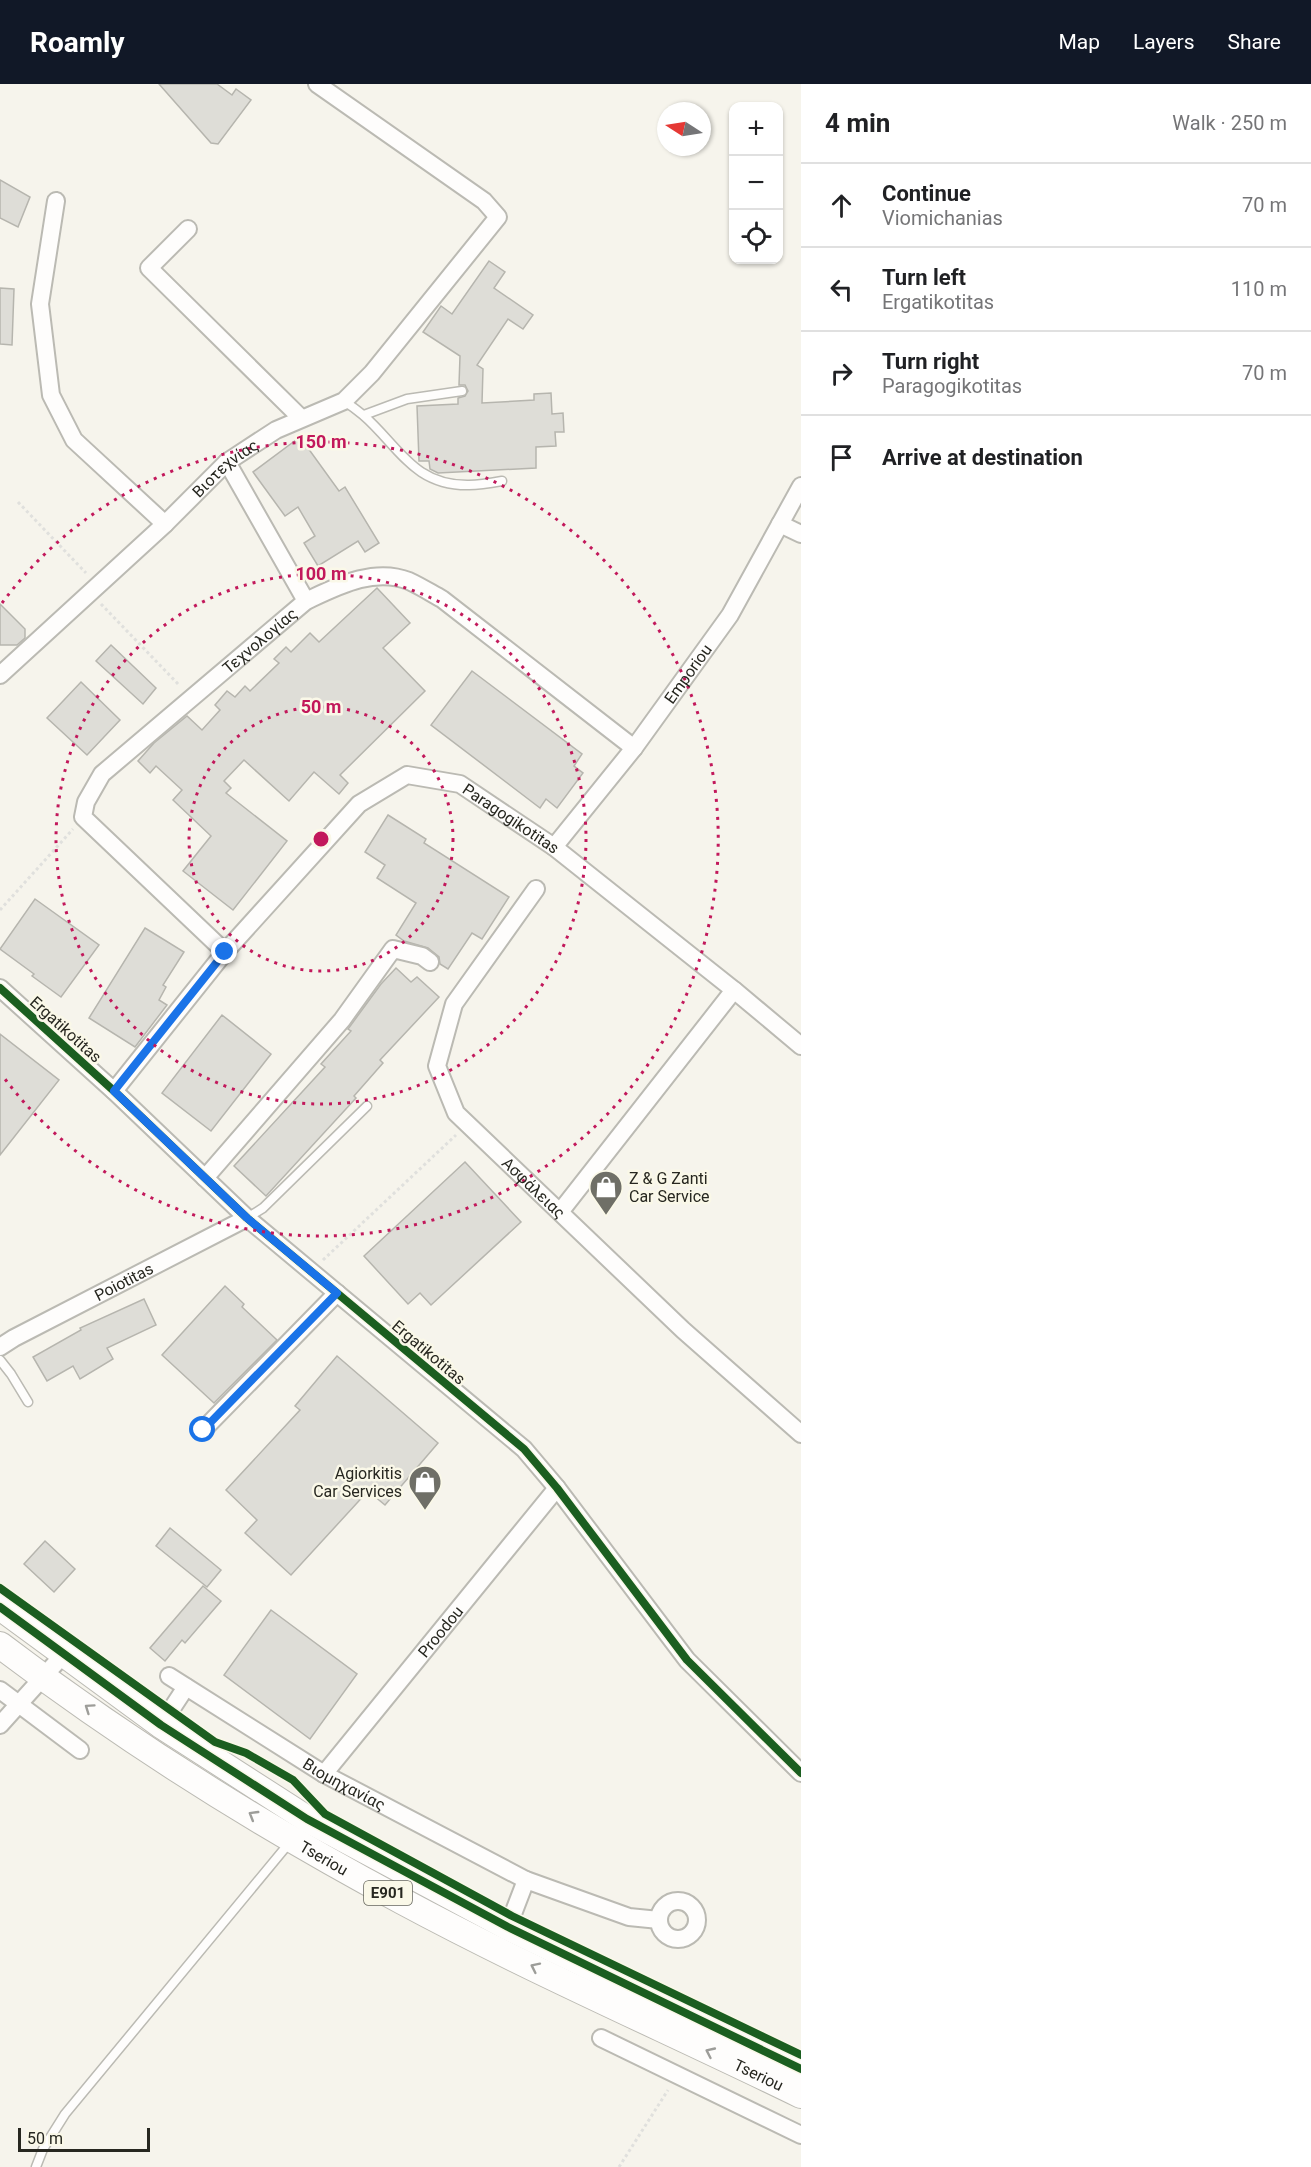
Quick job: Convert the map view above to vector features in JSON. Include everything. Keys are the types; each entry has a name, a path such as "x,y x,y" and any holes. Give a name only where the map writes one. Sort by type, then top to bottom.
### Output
{"main road":[{"name":"Tseriou","path":"0,1607 161,1725 307,1819 508,1927 801,2069"},
{"name":"Tseriou","path":"0,1645 145,1747 293,1839 402,1901 801,2095"}],"street":[{"name":"Βιοτεχνίας","path":"0,675 165,524 227,462 276,430 344,401 372,373 498,217 484,201 317,84"},
{"path":"56,201 40,304 51,395 74,440 165,524"},
{"path":"188,229 149,268 301,418"},
{"path":"227,462 306,601"},
{"name":"Emporiou","path":"554,847 634,748 730,615 801,486"},
{"path":"780,524 801,534"},
{"name":"Τεχνολογίας","path":"83,817 86,802 102,774 306,601 340,585 378,575 408,581 442,599 634,748"},
{"name":"Paragogikotitas","path":"114,1091 225,952 359,804 407,775 460,783 554,847 801,1046"},
{"path":"83,817 225,952"},
{"name":"Ασφάλειας","path":"536,889 454,1004 437,1066 456,1113 683,1330 801,1434"},
{"path":"205,1178 342,1020 393,949 422,956 430,962"},
{"name":"Ergatikotitas","path":"0,988 114,1091 247,1218 524,1449 557,1488 687,1660 801,1773"},
{"path":"560,1212 734,990"},
{"name":"Poiotitas","path":"0,1347 247,1218"},
{"path":"203,1430 337,1293"},
{"name":"Proodou","path":"324,1774 557,1488"},
{"path":"0,1725 63,1655"},
{"name":"Βιομηχανίας","path":"169,1676 324,1774 526,1880 629,1917 659,1920"},
{"path":"161,1725 186,1687"},
{"path":"0,1690 80,1750"},
{"path":"508,1927 526,1880"},
{"path":"601,2038 801,2135"}],"lane":[{"path":"364,415 407,399 462,391"},
{"path":"344,401 364,415 402,458 427,475 453,484 469,485 502,481"},
{"path":"247,1218 263,1208 368,1106"},
{"path":"0,1360 12,1374 28,1402"},
{"path":"36,2167 65,2114 293,1839"}],"path":[{"path":"18,502 191,698"},
{"path":"0,910 83,817"},
{"path":"311,1271 467,1124"},
{"path":"619,2167 677,2075"}],"building":[{"path":"159,84 217,84 232,95 236,89 251,100 218,144 211,143"},
{"path":"0,180 30,197 18,227 0,218"},
{"path":"489,261 505,272 494,288 533,315 523,329 508,319 477,365 483,369 482,403 534,400 534,394 551,393 552,414 563,413 564,432 555,432 556,446 536,447 536,468 438,473 430,469 429,461 419,461 417,406 458,404 458,398 465,396 468,391 465,385 459,385 460,356 423,332 441,306 452,314"},
{"path":"0,288 14,289 12,345 0,344"},
{"path":"300,437 339,491 345,487 379,543 365,552 358,541 318,566 304,543 315,536 298,507 285,516 253,472"},
{"path":"377,588 410,623 383,648 425,691 340,775 348,783 339,794 314,772 289,801 244,760 224,781 231,788 226,793 287,841 233,910 183,871 211,836 173,800 182,790 156,766 150,773 138,761 154,743 187,716 202,730 220,710 215,705 227,691 235,697 245,686 250,691 279,663 274,659 286,647 291,652 310,633 319,642"},
{"path":"0,604 25,629 25,638 17,645 0,645"},
{"path":"111,645 156,688 143,704 96,661"},
{"path":"472,671 582,754 574,766 583,773 557,808 546,799 540,808 431,725"},
{"path":"81,682 120,720 87,755 47,718"},
{"path":"388,815 426,839 424,843 509,897 482,939 472,933 448,969 440,964 439,957 428,948 404,941 396,935 416,903 377,878 385,865 365,852"},
{"path":"35,899 99,945 61,997 0,949"},
{"path":"145,928 184,952 163,985 166,987 159,1000 167,1005 135,1047 89,1018"},
{"path":"396,968 411,982 417,977 439,997 380,1060 383,1063 354,1096 356,1098 266,1196 234,1166 325,1067 321,1064 351,1031 348,1029 381,984"},
{"path":"222,1015 271,1054 211,1131 162,1093"},
{"path":"0,1034 59,1080 0,1155"},
{"path":"465,1162 521,1222 431,1305 420,1293 408,1304 364,1256"},
{"path":"225,1286 244,1304 242,1307 277,1340 214,1403 162,1355"},
{"path":"144,1299 156,1325 107,1348 113,1359 80,1379 73,1366 47,1381 33,1357 81,1330 80,1328"},
{"path":"337,1356 438,1443 385,1505 368,1491 291,1575 245,1533 257,1520 226,1490 300,1410 295,1406"},
{"path":"170,1528 221,1570 207,1587 156,1546"},
{"path":"45,1541 75,1569 54,1592 24,1564"},
{"path":"203,1586 221,1601 185,1643 182,1640 165,1661 150,1648"},
{"path":"271,1610 357,1674 310,1739 224,1675"}],"cycle path":[{"path":"0,988 114,1091 247,1218 524,1449 557,1488 687,1660 801,1773"},
{"path":"0,1588 215,1742 246,1753 293,1780 325,1814 512,1916 801,2055"},
{"path":"0,1607 161,1725 307,1819 508,1927 801,2069"}],"place":[{"name":"Z & G Zanti Car Service","path":"606,1216"},
{"name":"Agiorkitis Car Services","path":"425,1511"}],"route":[{"path":"203,1430 337,1293 247,1218 114,1091 225,952"}]}
